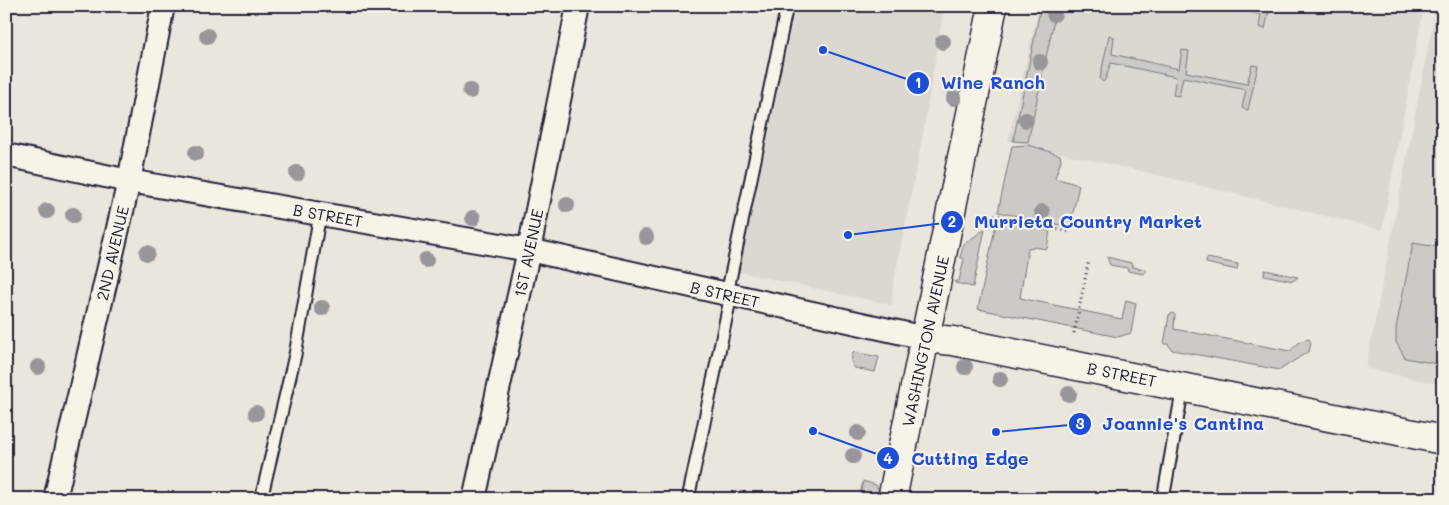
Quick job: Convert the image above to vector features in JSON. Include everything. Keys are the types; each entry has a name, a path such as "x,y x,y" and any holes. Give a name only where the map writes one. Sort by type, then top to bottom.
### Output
{"street":[{"name":"2ND AVENUE","path":"55,499 129,180 163,6"},
{"name":"1ST AVENUE","path":"474,499 529,250 578,6"},
{"name":"WASHINGTON AVENUE","path":"892,499 993,6"},
{"name":"B STREET","path":"6,155 129,180 529,250 925,338 953,341 1183,386 1314,415 1443,440"}],"lane":[{"path":"688,499 787,6"},
{"path":"261,499 295,354 320,214"},
{"path":"1162,499 1183,386"}],"path":[{"path":"994,215 1071,232"},
{"path":"1074,333 1089,260"}],"shaded area":[{"path":"796,6 944,6 923,134 893,286 892,305 738,272"},
{"path":"1039,6 1424,6 1382,230 1162,176 1008,141"},
{"path":"1041,6 1057,6 1028,142 1013,141"},
{"path":"1222,6 1270,6 1265,29 1259,27 1261,15"},
{"path":"1436,6 1443,6 1443,385 1366,368"},
{"path":"1109,35 1114,37 1112,54 1179,69 1182,50 1189,51 1186,72 1247,84 1252,65 1258,66 1248,110 1242,108 1246,90 1183,77 1179,96 1173,95 1176,77 1111,63 1103,82 1100,79"},
{"path":"1029,145 1060,155 1061,160 1055,178 1079,185 1070,227 998,212 1012,146"},
{"path":"997,219 1050,231 1047,249 1028,248 1020,298 1122,319 1126,300 1136,303 1131,333 1118,337 978,309"},
{"path":"985,229 973,287 955,283 959,281 964,259 960,257 964,244"},
{"path":"1413,243 1443,248 1443,365 1405,358 1396,342 1396,328"},
{"path":"1107,257 1131,263 1133,267 1146,270 1146,272 1143,274 1128,271 1127,268 1110,265"},
{"path":"1207,258 1238,264 1237,270 1206,263"},
{"path":"1265,270 1298,277 1293,281 1264,275"},
{"path":"1173,313 1175,315 1174,329 1290,351 1301,341 1309,339 1311,343 1309,351 1280,370 1172,350 1168,344 1164,344 1169,315"},
{"path":"853,352 879,357 875,372 854,368 851,361"},
{"path":"863,481 876,485 879,491 878,496 873,499 859,499"}],"place":[{"name":"Wine Ranch","path":"823,50"},
{"name":"Murrieta Country Market","path":"848,235"},
{"name":"Cutting Edge","path":"813,431"},
{"name":"Joannie's Cantina","path":"996,432"}]}
